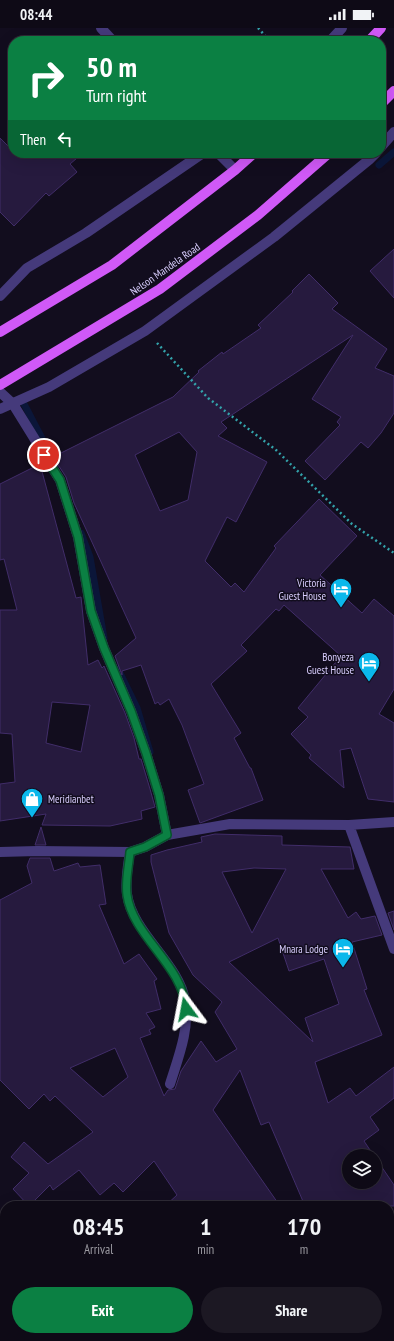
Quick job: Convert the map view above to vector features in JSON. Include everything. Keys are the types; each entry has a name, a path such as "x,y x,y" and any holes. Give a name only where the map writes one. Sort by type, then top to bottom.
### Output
{"main road":[{"path":"374,36 381,28"},
{"path":"386,99 394,91"},
{"path":"0,332 112,265 248,158"},
{"name":"Nelson Mandela Road","path":"0,385 160,289 258,215 323,158"}],"street":[{"path":"101,28 108,36"},
{"path":"335,36 342,28"},
{"path":"386,141 394,132"},
{"path":"0,296 27,268 86,233 196,158"},
{"path":"223,158 235,170"},
{"path":"0,409 49,387 145,331 274,237 371,158"},
{"path":"0,392 13,404 60,480 78,537 91,611 104,648 131,711 146,753 159,795 167,835"},
{"path":"0,852 107,850 130,852 145,847 167,835 230,824 349,825 394,822"},
{"path":"349,825 394,949"},
{"path":"130,852 127,895 131,908 141,927 174,974 185,1000 187,1018 181,1050 170,1084"}],"path":[{"path":"258,28 265,36"},
{"path":"145,331 208,398 276,450 352,524 394,553"}],"building":[{"path":"0,138 8,146 8,158 77,158 70,164 77,172 49,196 46,193 14,226 0,212"},
{"path":"394,249 394,298 370,271"},
{"path":"309,274 338,303 332,309 387,349 375,368 394,376 394,413 381,433 368,448 361,442 325,480 305,461 340,425 337,422 341,417 312,399 353,335 221,422 227,428 218,436 267,462 236,522 227,517 205,561 231,587 235,583 244,592 276,548 274,546 319,499 357,536 320,575 362,613 374,599 394,616 394,689 379,714 394,723 394,802 368,799 351,748 340,750 344,788 309,758 311,755 291,734 308,717 298,708 341,656 284,605 279,611 276,609 241,645 247,651 211,684 241,733 234,738 251,768 263,800 200,823 188,790 204,784 182,725 169,699 160,705 158,702 155,704 141,665 122,671 122,675 115,656 136,638 74,503 66,477 53,457 173,397 199,372 198,371 222,352 223,354 261,328 258,325 293,292 292,291","holes":["179,432 197,452 188,500 160,511 135,455"]},
{"path":"40,464 76,598 81,597 88,665 98,660 102,668 104,666 125,713 150,789 155,807 141,811 142,819 110,826 42,825 46,814 0,821 0,784 15,782 12,734 0,733 0,610 17,610 4,559 0,560 0,484","holes":["52,702 90,705 81,752 46,743"]},
{"path":"41,827 46,845 35,845"},
{"path":"215,834 282,836 282,845 350,847 354,869 321,869 348,918 356,912 361,919 375,916 382,935 352,942 367,989 364,990 382,1035 315,1062 328,1103 350,1088 356,1096 394,1067 394,1098 370,1117 379,1130 364,1141 369,1149 342,1149 342,1189 382,1189 382,1167 394,1185 394,1201 303,1201 269,1122 261,1125 240,1070 213,1110 277,1201 170,1201 177,1195 154,1161 123,1192 114,1183 100,1195 79,1170 53,1190 50,1185 34,1201 24,1201 13,1189 29,1173 11,1157 24,1142 48,1164 93,1132 55,1096 50,1101 44,1094 29,1109 0,1080 0,900 32,883 27,866 30,858 50,858 54,871 78,863 80,867 100,865 106,904 99,905 124,964 139,954 157,979 154,981 161,1009 146,1013 155,1027 149,1030 151,1034 140,1038 164,1096 168,1090 175,1089 181,1071 201,1041 216,1062 237,1049 215,1012 222,1002 193,975 169,933 151,862 151,855 202,842 201,837","holes":["254,868 286,869 252,933 222,872","278,938 289,971 324,959 339,1004 305,1018 313,1042 229,962","115,1048 128,1077 103,1097 70,1068"]},
{"path":"394,911 394,930 388,913"}],"waterway":[{"path":"379,165 394,152"},
{"path":"23,402 56,465"},
{"path":"81,533 90,557 104,638"},
{"path":"118,669 137,708 150,752"}],"place":[{"name":"Victoria Guest House","path":"341,608"},
{"name":"Bonyeza Guest House","path":"369,682"},
{"name":"Meridianbet","path":"32,818"},
{"name":"Mnara Lodge","path":"343,968"}],"route":[{"path":"44,455 60,480 78,537 91,611 104,648 131,711 146,753 159,795 167,835 145,847 130,852 127,895 131,908 141,927 174,974 181,987 186,1009"}]}
